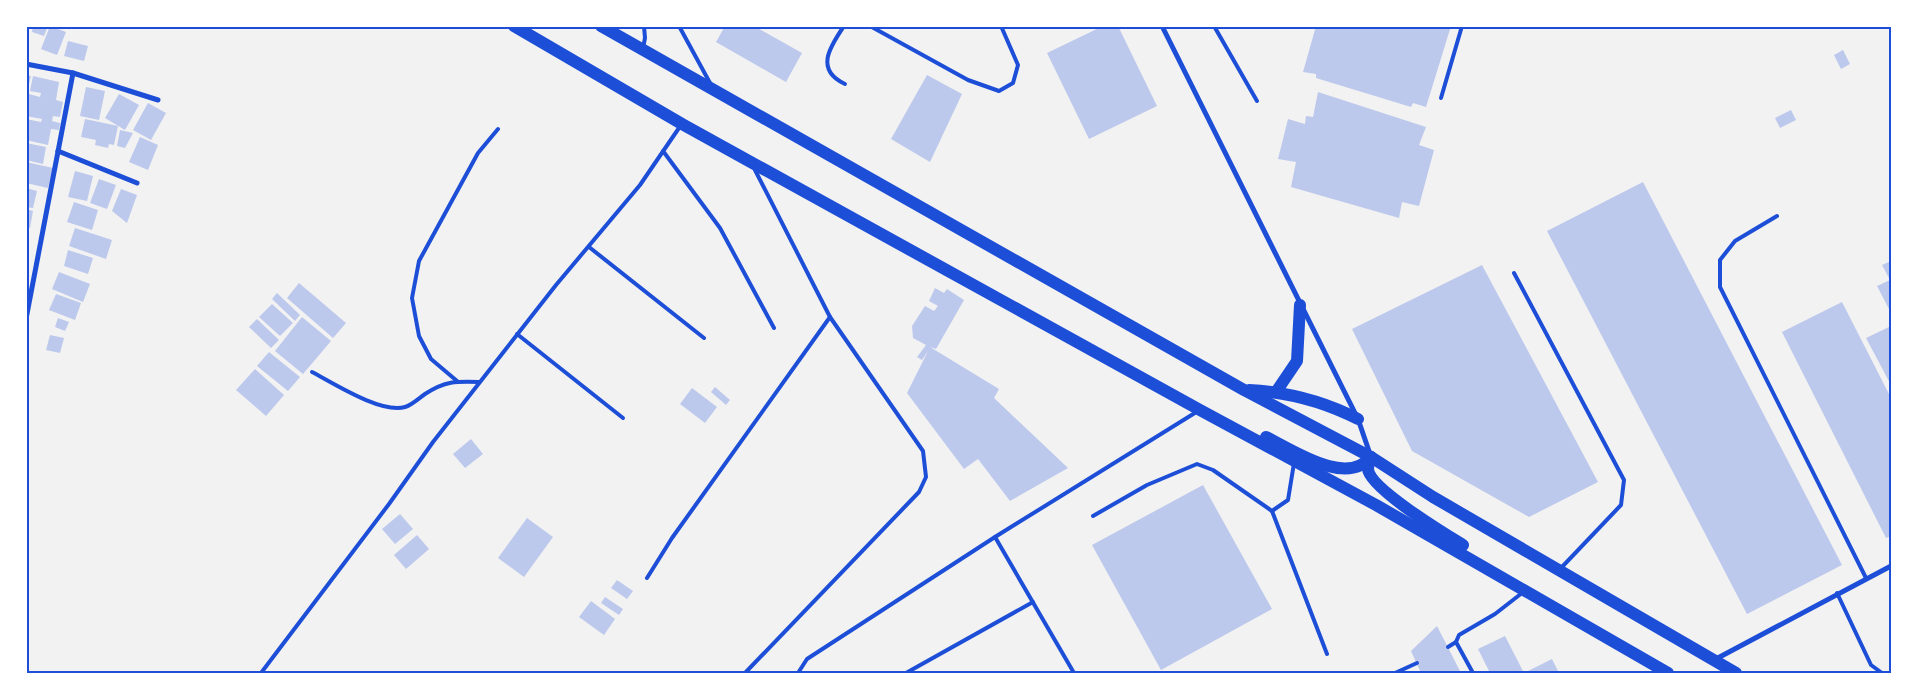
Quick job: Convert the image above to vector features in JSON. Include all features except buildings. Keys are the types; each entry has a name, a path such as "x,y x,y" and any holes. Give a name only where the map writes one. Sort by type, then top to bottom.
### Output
{"main road":[{"path":"514,26 682,124 750,159 1200,410 1296,457 1668,673"},
{"path":"601,26 1244,390 1371,457 1433,497 1736,673"},
{"path":"1276,392 1297,361 1300,305"},
{"path":"1244,390 1276,392 1328,404 1358,420"},
{"path":"1296,457 1339,469 1359,468 1371,457"},
{"path":"1371,457 1368,469 1370,475 1390,496 1463,546 1482,566"}],"street":[{"path":"1162,26 1358,420 1371,457"},
{"path":"26,64 73,72 158,100"},
{"path":"26,319 73,72"},
{"path":"58,151 137,183"},
{"path":"1714,660 1836,593 1891,566"}],"lane":[{"path":"642,50 645,38 644,26"},
{"path":"678,26 714,91"},
{"path":"844,26 829,51 827,68 833,79 845,84"},
{"path":"870,26 968,80 999,91 1013,83 1018,65 1001,26"},
{"path":"1214,26 1257,101"},
{"path":"1441,98 1462,26"},
{"path":"261,673 517,334 640,185 682,124"},
{"path":"457,381 431,359 419,336 412,298 420,261 478,153 498,130"},
{"path":"663,151 720,228 774,328"},
{"path":"745,673 919,492 926,477 923,451 830,317 750,159"},
{"path":"1777,216 1735,241 1720,260 1720,287 1866,578"},
{"path":"588,247 704,338"},
{"path":"1514,272 1624,480 1621,505 1560,570"},
{"path":"647,578 672,538 830,317"},
{"path":"517,334 623,418"},
{"path":"312,372 361,398 392,407 405,407 440,384 457,381 480,382"},
{"path":"798,673 807,659 995,537 1200,410"},
{"path":"1272,511 1288,500 1296,457"},
{"path":"1093,516 1147,486 1197,464 1214,470 1272,511 1327,654"},
{"path":"995,537 1074,673"},
{"path":"1448,647 1456,642 1460,635 1495,614 1524,590"},
{"path":"1836,593 1871,665 1882,673"},
{"path":"906,673 1033,602"},
{"path":"1456,642 1472,673"},
{"path":"1395,673 1417,663"},
{"path":"1359,673 1369,673"}]}
